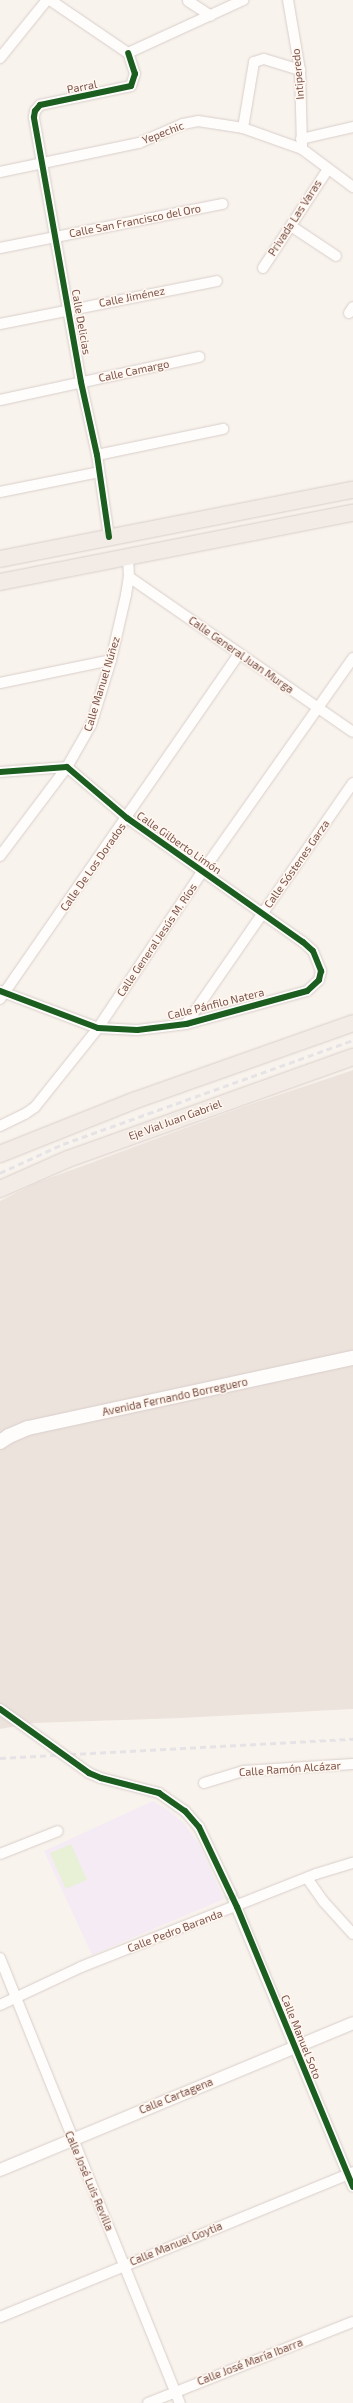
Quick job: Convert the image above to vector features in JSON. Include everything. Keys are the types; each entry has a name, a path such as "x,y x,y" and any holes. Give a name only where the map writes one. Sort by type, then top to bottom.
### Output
{"main road":[{"path":"0,559 353,490"},
{"path":"0,582 353,513"},
{"path":"0,1154 136,1100 353,1023"},
{"name":"Eje Vial Juan Gabriel","path":"0,1189 83,1154 353,1057"},
{"name":"Avenida Fernando Borreguero","path":"0,1442 9,1436 28,1428 353,1358"}],"street":[{"path":"0,58 48,0 128,53 243,0"},
{"name":"Intiperedo","path":"288,0 300,70 301,144"},
{"path":"188,1 211,16"},
{"name":"Parral","path":"35,111 40,105 127,88 133,84 135,74 128,53"},
{"path":"243,128 254,62 264,59 300,70"},
{"name":"Calle Delicias","path":"35,111 41,164 81,382 97,455 109,537"},
{"name":"Yepechic","path":"0,172 139,142 183,124 198,121 243,128 301,144"},
{"path":"353,127 301,144 328,169 353,187"},
{"name":"Privada Las Varas","path":"263,268 328,169"},
{"name":"Calle San Francisco del Oro","path":"0,248 223,204"},
{"path":"291,226 336,256"},
{"name":"Calle Jiménez","path":"0,324 217,281"},
{"name":"Calle Camargo","path":"0,400 199,357"},
{"path":"97,455 223,429"},
{"path":"0,492 99,472"},
{"name":"Calle Manuel Núñez","path":"0,856 67,767 91,725 111,660 129,577 128,557"},
{"name":"Calle General Juan Murga","path":"129,577 238,655 353,732"},
{"name":"Calle De Los Dorados","path":"1,994 127,818 238,655"},
{"name":"Calle General Jesús M. Ríos","path":"0,1126 25,1114 35,1107 98,1028 202,872 353,658"},
{"path":"0,684 111,660"},
{"path":"0,772 67,767"},
{"name":"Calle Gilberto Limón","path":"67,767 127,818 304,942 313,951 321,971 319,980"},
{"name":"Calle Sóstenes Garza","path":"186,1024 353,784"},
{"name":"Calle Pánfilo Natera","path":"1,994 98,1028 137,1030 186,1024 307,990 319,980"},
{"name":"Calle Manuel Soto","path":"0,1709 89,1773 101,1778 159,1793 185,1811 199,1826 237,1907 294,2047 350,2173 353,2187"},
{"name":"Calle Ramón Alcázar","path":"204,1783 243,1771 353,1764"},
{"path":"0,1854 58,1831"},
{"name":"Calle Pedro Baranda","path":"0,2005 82,1967 237,1907 307,1878 353,1863"},
{"path":"307,1878 324,1902 353,1934"},
{"name":"Calle José Luis Revilla","path":"0,1958 180,2403"},
{"name":"Calle Cartagena","path":"0,2170 353,2023"},
{"name":"Calle Manuel Goytia","path":"0,2317 125,2264 350,2173"},
{"name":"Calle José María Ibarra","path":"148,2403 176,2390 353,2322"}],"shaded area":[{"path":"353,1070 353,1709 182,1718 34,1723 0,1729 0,1201 36,1183 240,1108"},
{"path":"153,1801 168,1810 184,1823 200,1846 224,1899 92,1955 44,1851"}],"green space":[{"path":"71,1844 87,1880 66,1889 50,1853"}],"railway":[{"path":"0,1173 63,1144 353,1040"},
{"path":"0,1758 353,1739"}],"cycle path":[{"path":"109,537 97,455 81,382 34,117 35,111 40,105 131,86 135,74 128,53"},
{"path":"0,772 67,767 127,818 303,942 313,951 321,971 319,980 307,991 186,1024 137,1030 98,1028 0,991"},
{"path":"0,1709 89,1773 101,1778 159,1793 185,1811 199,1827 237,1907 353,2187"}]}
